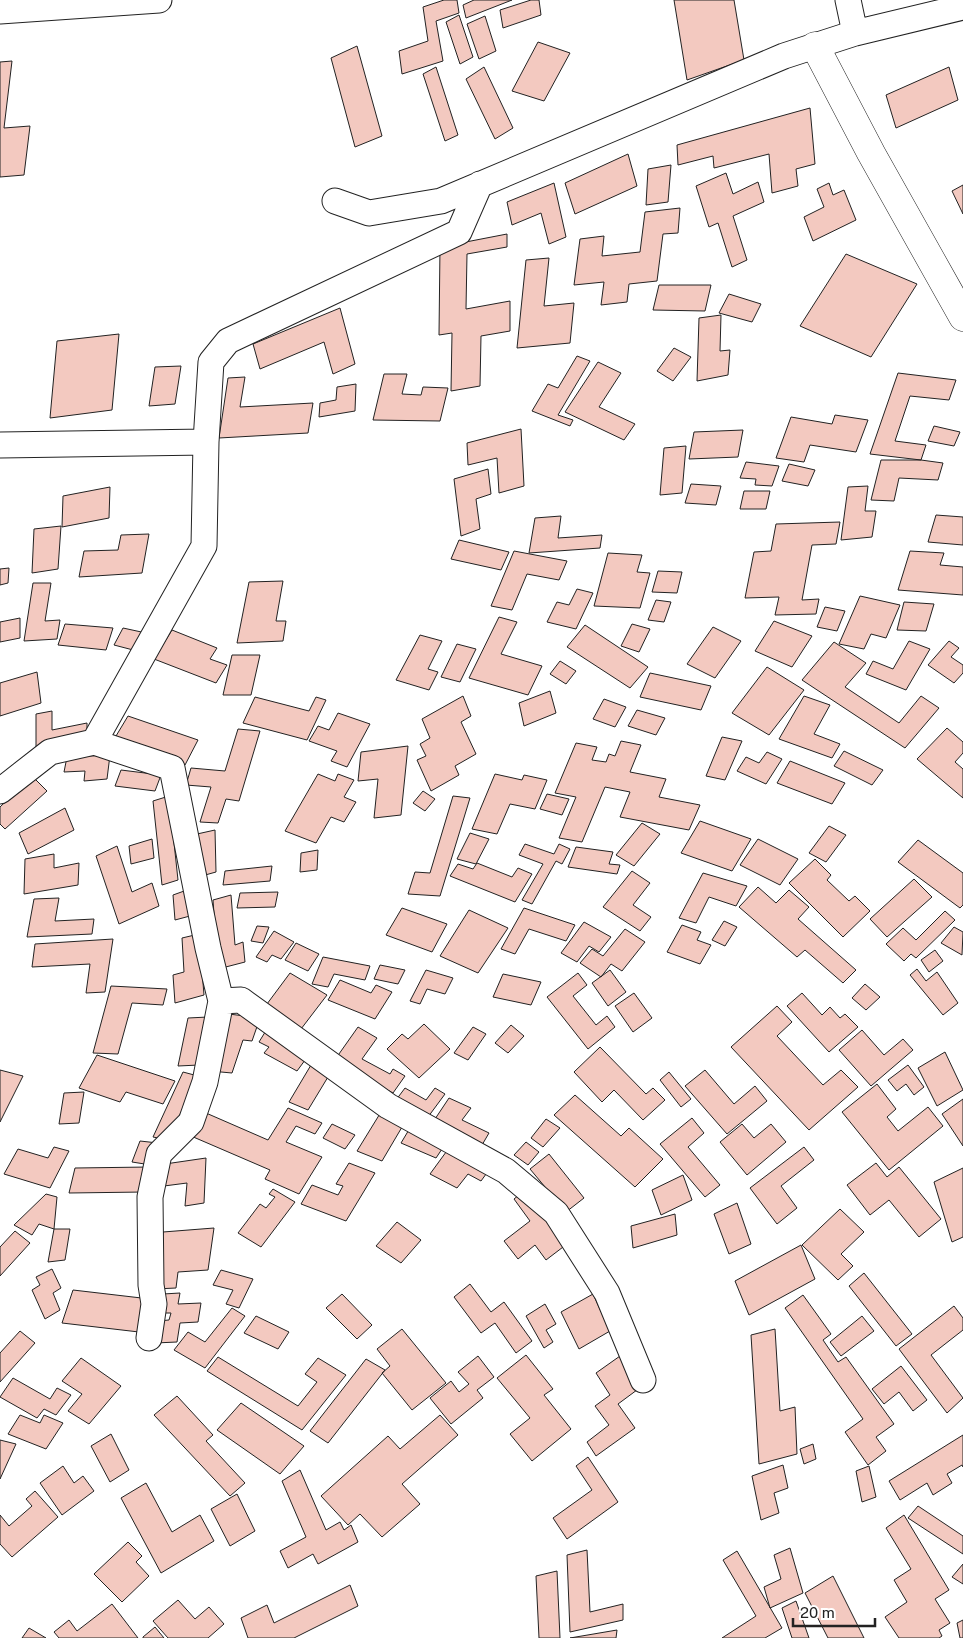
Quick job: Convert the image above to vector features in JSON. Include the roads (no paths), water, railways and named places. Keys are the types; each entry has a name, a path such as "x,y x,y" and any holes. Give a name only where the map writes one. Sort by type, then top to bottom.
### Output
{"street":[{"path":"0,11 159,0"},
{"path":"848,0 856,33"},
{"path":"335,201 368,213 441,201 784,56 856,33 963,8"},
{"path":"815,46 871,153 963,317"},
{"path":"94,742 204,546 206,442 211,362 228,341 459,232 480,184"},
{"path":"0,445 206,442"},
{"path":"0,791 50,752 94,742 172,768 208,948 222,1001 205,1082 191,1122 159,1154 150,1197 151,1285 154,1304 149,1338"},
{"path":"222,1001 241,1000 388,1106 506,1171 556,1213 607,1293 643,1380"}]}
